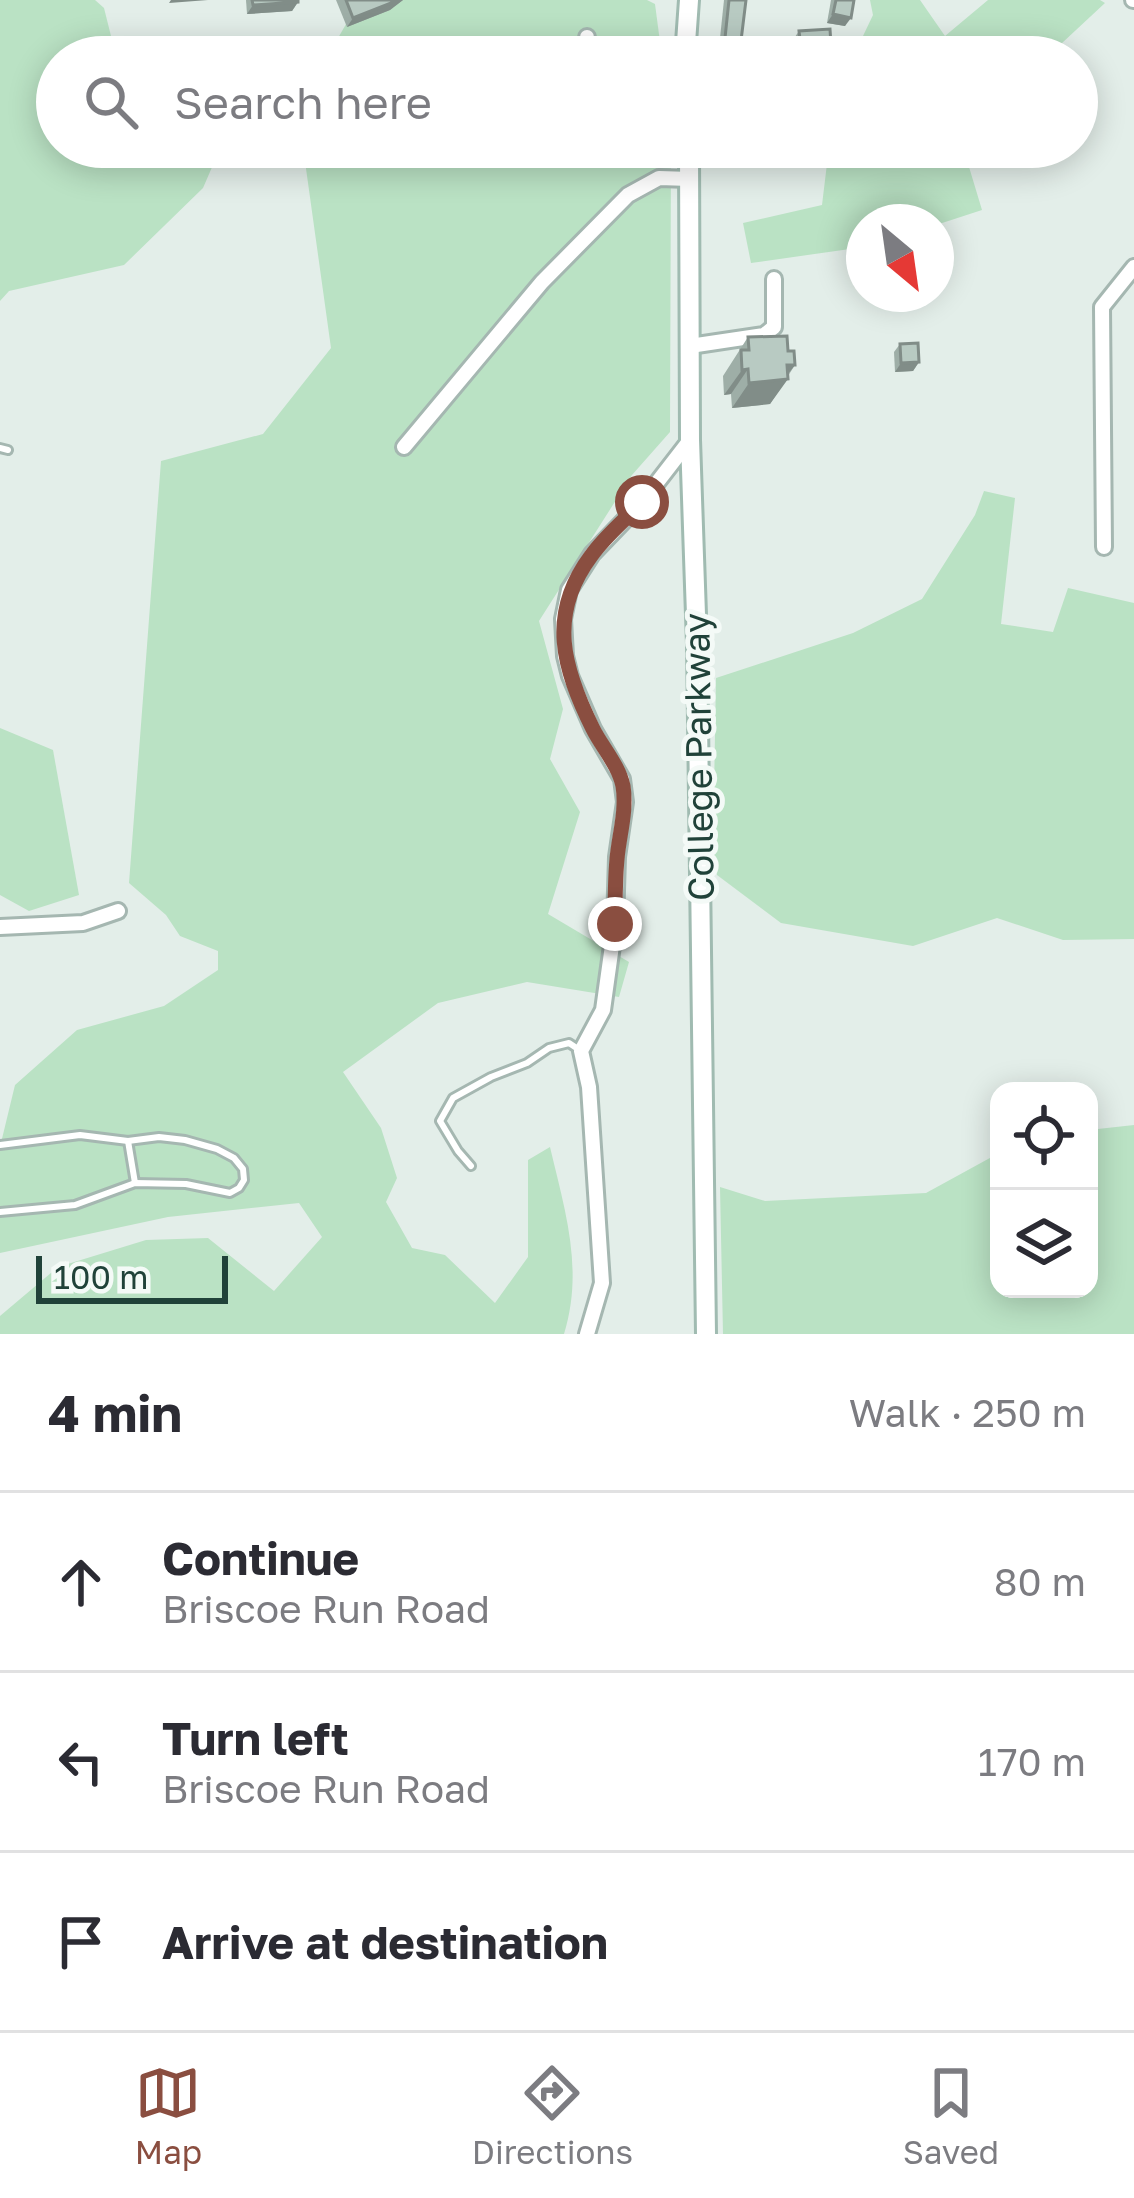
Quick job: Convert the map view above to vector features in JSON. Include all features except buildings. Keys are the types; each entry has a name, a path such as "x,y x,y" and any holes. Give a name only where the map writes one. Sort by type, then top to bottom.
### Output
{"street":[{"path":"687,36 689,0"},
{"name":"College Parkway","path":"689,168 706,1334"},
{"path":"404,447 542,283 628,195 658,178 690,179"},
{"path":"1104,547 1102,307 1134,267"},
{"path":"691,346 764,335 774,327 774,279"},
{"path":"587,1334 602,1283 589,1087 581,1051 603,1010 625,802 622,779 570,676 563,619 569,590 592,554 642,502 690,440"},
{"path":"0,927 83,923 118,911"}],"lane":[{"path":"472,1166 440,1121 453,1098 549,1048 569,1042 581,1051"},
{"path":"0,1145 80,1135 128,1141 185,1140 234,1158 243,1168 244,1180 230,1192 186,1184 135,1183 75,1205 0,1212"},
{"path":"128,1141 135,1183"}],"green space":[{"path":"0,0 95,0 104,8 111,36 36,36 36,168 212,168 203,188 124,265 9,291 0,301"},
{"path":"360,0 647,0 655,4 659,36 339,36"},
{"path":"870,0 920,0 945,36 863,36 873,15"},
{"path":"988,0 1105,3 1070,36 945,36"},
{"path":"306,168 671,168 670,432 632,475 539,621 563,709 550,759 580,812 548,914 629,962 619,997 527,982 438,1003 343,1072 381,1128 397,1178 386,1202 412,1248 445,1255 495,1303 528,1257 528,1160 550,1147 572,1263 564,1334 0,1334 0,1316 58,1267 146,1240 208,1238 274,1291 322,1237 299,1203 168,1217 0,1253 0,1147 15,1085 77,1030 164,1006 218,970 218,951 180,936 166,915 129,883 161,461 263,434 331,348"},
{"path":"826,168 969,168 982,210 954,219 954,204 846,204 846,250 751,263 743,223 822,205"},
{"path":"984,491 1015,498 1001,624 1053,632 1068,588 1134,603 1134,939 1063,940 997,918 913,946 781,923 717,875 713,849 716,678 853,633 922,599 975,515"},
{"path":"0,728 53,750 79,895 29,911 0,895"},
{"path":"1134,1125 1134,1334 723,1334 720,1187 765,1201 926,1193 990,1158 990,1298 1098,1298 1098,1129"}],"route":[{"path":"615,924 625,802 622,779 570,676 563,619 569,590 592,554 642,502"}]}
